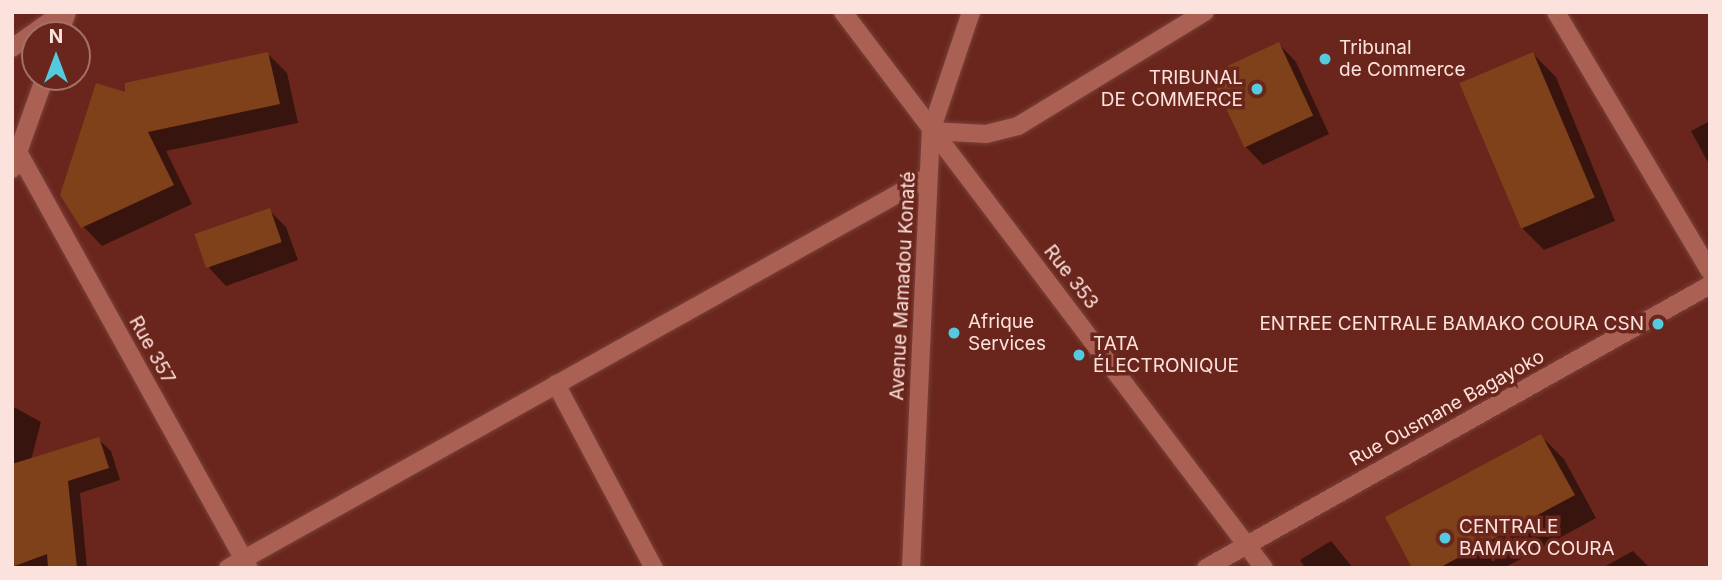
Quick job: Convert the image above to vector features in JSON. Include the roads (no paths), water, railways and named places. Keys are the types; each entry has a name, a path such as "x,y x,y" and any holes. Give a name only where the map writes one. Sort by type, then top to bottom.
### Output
{"street":[{"path":"12,48 65,12"},
{"name":"Rue 353","path":"844,12 931,131 1250,543 1264,568"},
{"name":"Avenue Mamadou Konaté","path":"911,568 931,131 971,12"},
{"path":"931,131 986,134 1018,126 1205,12"},
{"path":"1556,12 1710,271"},
{"path":"12,169 40,91"},
{"name":"Rue 357","path":"19,152 240,565"},
{"path":"240,565 556,384 929,177"},
{"name":"Rue Ousmane Bagayoko","path":"1206,568 1710,285"},
{"path":"556,384 654,568"}],"place":[{"name":"Tribunal de Commerce","path":"1325,59"},
{"name":"TRIBUNAL DE COMMERCE","path":"1257,89"},
{"name":"ENTREE CENTRALE BAMAKO COURA CSN","path":"1658,324"},
{"name":"Afrique Services","path":"954,333"},
{"name":"TATA ÉLECTRONIQUE","path":"1079,355"},
{"name":"CENTRALE BAMAKO COURA","path":"1445,538"}]}
